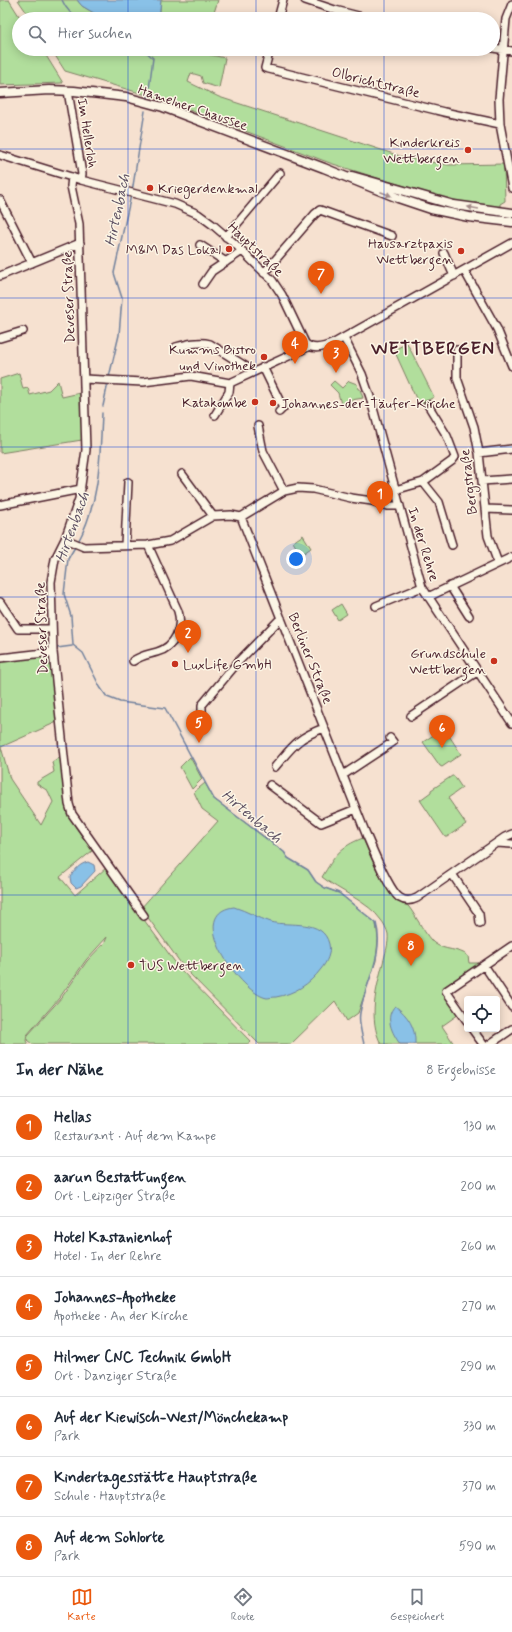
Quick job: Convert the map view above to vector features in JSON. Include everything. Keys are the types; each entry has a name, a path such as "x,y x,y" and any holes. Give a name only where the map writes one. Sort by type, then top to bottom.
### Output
{"main road":[{"name":"Hamelner Chaussee","path":"0,93 68,91 100,93 126,97 163,107 324,168 372,188 431,209 469,217 512,222"},
{"name":"Hamelner Chaussee","path":"324,168 454,205 512,213"}],"street":[{"path":"280,12 283,0"},
{"path":"305,0 343,12"},
{"path":"512,4 506,19 499,99 500,124 512,188"},
{"path":"500,49 512,51"},
{"name":"Olbrichtstraße","path":"268,56 265,68 451,114 500,124"},
{"name":"Im Hellerloh","path":"68,91 82,174 81,180"},
{"name":"Hauptstraße","path":"0,155 81,180 175,204 198,214 226,236 264,273 282,295 307,346"},
{"path":"226,236 280,173"},
{"name":"Deveser Straße","path":"72,177 71,186 79,224 80,243 86,450 81,489 65,539 55,559 51,582 51,629 53,652 69,804 72,814 144,916"},
{"path":"0,200 32,263"},
{"path":"264,273 320,210 392,236"},
{"path":"84,379 106,381 152,381 191,376 230,382 306,348 307,346 316,348 328,345 344,338 511,242"},
{"path":"0,276 80,243"},
{"path":"200,245 226,262"},
{"path":"203,284 212,272 242,251"},
{"path":"444,253 454,276"},
{"path":"464,270 509,348 512,366"},
{"path":"0,338 23,331"},
{"name":"In der Rehre","path":"344,338 365,382 422,587 512,723"},
{"path":"176,347 190,343 210,344 253,371"},
{"name":"Bergstraße","path":"458,350 457,378 474,427 479,452 490,544 498,563"},
{"path":"264,367 283,408 279,412"},
{"path":"215,415 229,392 230,382"},
{"path":"372,501 423,482 452,461 455,457 447,436 428,405"},
{"path":"258,426 264,450 284,491"},
{"path":"479,452 512,449"},
{"path":"182,474 213,516"},
{"path":"482,481 512,479"},
{"path":"125,545 128,482"},
{"name":"In der Rehre","path":"423,482 439,502 452,545"},
{"path":"65,539 84,547 148,545 170,541 213,516 241,517 284,491 298,488 313,489 351,498 372,501 388,506 400,506"},
{"path":"0,505 81,489"},
{"path":"485,509 512,510"},
{"name":"Berliner Straße","path":"241,517 356,809 378,860 398,897 406,901 411,901 452,874"},
{"path":"133,661 142,655 156,653 169,646 179,628 180,619 178,612 148,545"},
{"path":"428,597 512,557"},
{"path":"450,586 469,616"},
{"path":"376,606 422,587"},
{"path":"0,602 18,629 51,629"},
{"path":"202,718 202,705 238,662 281,618"},
{"path":"0,658 53,652"},
{"path":"411,716 478,671"},
{"path":"275,767 297,741 308,734 324,728"},
{"path":"343,775 393,742 390,738"},
{"path":"270,785 321,823 356,809"},
{"path":"480,923 479,914 452,874 505,837 512,834"},
{"path":"497,843 512,844"},
{"path":"464,1017 446,991 512,946"},
{"path":"484,965 512,1007"},
{"path":"490,1044 512,1029"},
{"path":"474,1032 483,1044"}],"green space":[{"path":"0,0 9,0 17,12 12,12 12,56 46,56 63,83 0,85"},
{"path":"18,0 77,0 82,6 92,12 26,12"},
{"path":"161,0 218,0 214,12 160,12"},
{"path":"55,56 216,56 225,58 219,88 203,83 201,76 191,73 188,82 219,97 406,158 449,165 504,164 505,201 500,204 500,208 457,202 330,163 160,99 65,71"},
{"path":"407,343 434,397 419,405 394,350"},
{"path":"19,373 23,389 28,388 30,395 49,390 58,381 62,397 80,393 82,440 0,453 0,379"},
{"path":"334,381 342,388 349,381 357,384 363,398 346,401 347,403 341,404 338,393 330,385"},
{"path":"303,535 311,548 301,555 293,542"},
{"path":"341,604 347,614 338,620 332,610"},
{"path":"50,655 57,722 1,747 10,779 41,825 53,802 48,791 37,784 37,782 54,772 52,762 61,756 67,814 92,851 60,877 75,895 106,868 180,969 251,1042 249,1044 32,1044 27,1040 28,1035 62,997 87,961 105,942 107,937 86,960 60,997 27,1035 26,1041 28,1044 0,1044 0,661"},
{"path":"444,728 461,754 442,767 423,742"},
{"path":"190,757 202,779 192,789 180,767"},
{"path":"454,776 462,788 448,798 466,824 445,837 420,800 431,792 431,790"},
{"path":"205,783 214,799 284,852 288,858 308,870 316,882 325,888 339,893 376,923 378,939 376,961 358,1013 347,1021 335,1001 291,1044 259,1044 185,969 141,908 218,821 202,809 194,792"},
{"path":"363,838 389,893 396,901 409,907 431,940 438,946 464,953 468,956 469,963 480,963 442,988 459,1014 442,1026 454,1044 381,1044 375,1024 374,1004 387,945 387,931 382,921 376,914 362,902 322,877 338,853 348,845"}],"water":[{"path":"77,0 161,0 160,12 92,12 82,6"},
{"path":"88,862 94,865 95,871 81,886 76,888 71,883 70,877 80,866"},
{"path":"234,907 271,922 304,925 320,930 326,936 329,944 329,954 325,963 307,984 295,991 283,996 267,998 256,993 244,983 232,969 222,953 216,937 214,923 220,912"},
{"path":"395,1006 404,1013 413,1027 415,1044 400,1044 394,1035 390,1025 390,1015"}],"waterway":[{"name":"Hirtenbach","path":"62,0 70,12"},
{"name":"Hirtenbach","path":"148,97 153,58 151,56"},
{"name":"Hirtenbach","path":"132,192 145,111"},
{"name":"Hirtenbach","path":"109,377 119,335 122,298 114,273 131,195"},
{"name":"Hirtenbach","path":"103,406 108,383"},
{"name":"Hirtenbach","path":"78,542 91,511 98,479 102,413"},
{"name":"Hirtenbach","path":"75,547 68,559 64,594 71,616 73,645 83,653 100,687 107,697 120,702 165,708 214,799 284,852 288,858 308,870 316,882 325,888 339,893 376,923 378,946 373,968 362,1002 360,1017 360,1028 364,1044"},
{"path":"57,648 72,646"}],"place":[{"name":"Kinderkreis Wettbergen","path":"468,150"},
{"name":"Kriegerdenkmal","path":"150,188"},
{"name":"M&M Das Lokal","path":"229,249"},
{"name":"Hausarztpaxis Wettbergen","path":"461,251"},
{"name":"Kindertagesstätte Hauptstraße","path":"321,294"},
{"name":"Kumms Bistro und Vinothek","path":"264,357"},
{"name":"Johannes-Apotheke","path":"295,364"},
{"name":"Hotel Kastanienhof","path":"336,373"},
{"name":"Katakombe","path":"255,402"},
{"name":"Johannes-der-Täufer-Kirche","path":"273,403"},
{"name":"Hellas","path":"380,514"},
{"name":"aarun Bestattungen","path":"188,653"},
{"name":"Grundschule Wettbergen","path":"494,661"},
{"name":"LuxLife GmbH","path":"175,664"},
{"name":"Hilmer CNC Technik GmbH","path":"199,743"},
{"name":"Auf der Kiewisch-West/Mönchekamp","path":"442,748"},
{"name":"TUS Wettbergen","path":"131,965"},
{"name":"Auf dem Sohlorte","path":"411,966"}],"district":[{"name":"WETTBERGEN","path":"433,348"}]}
